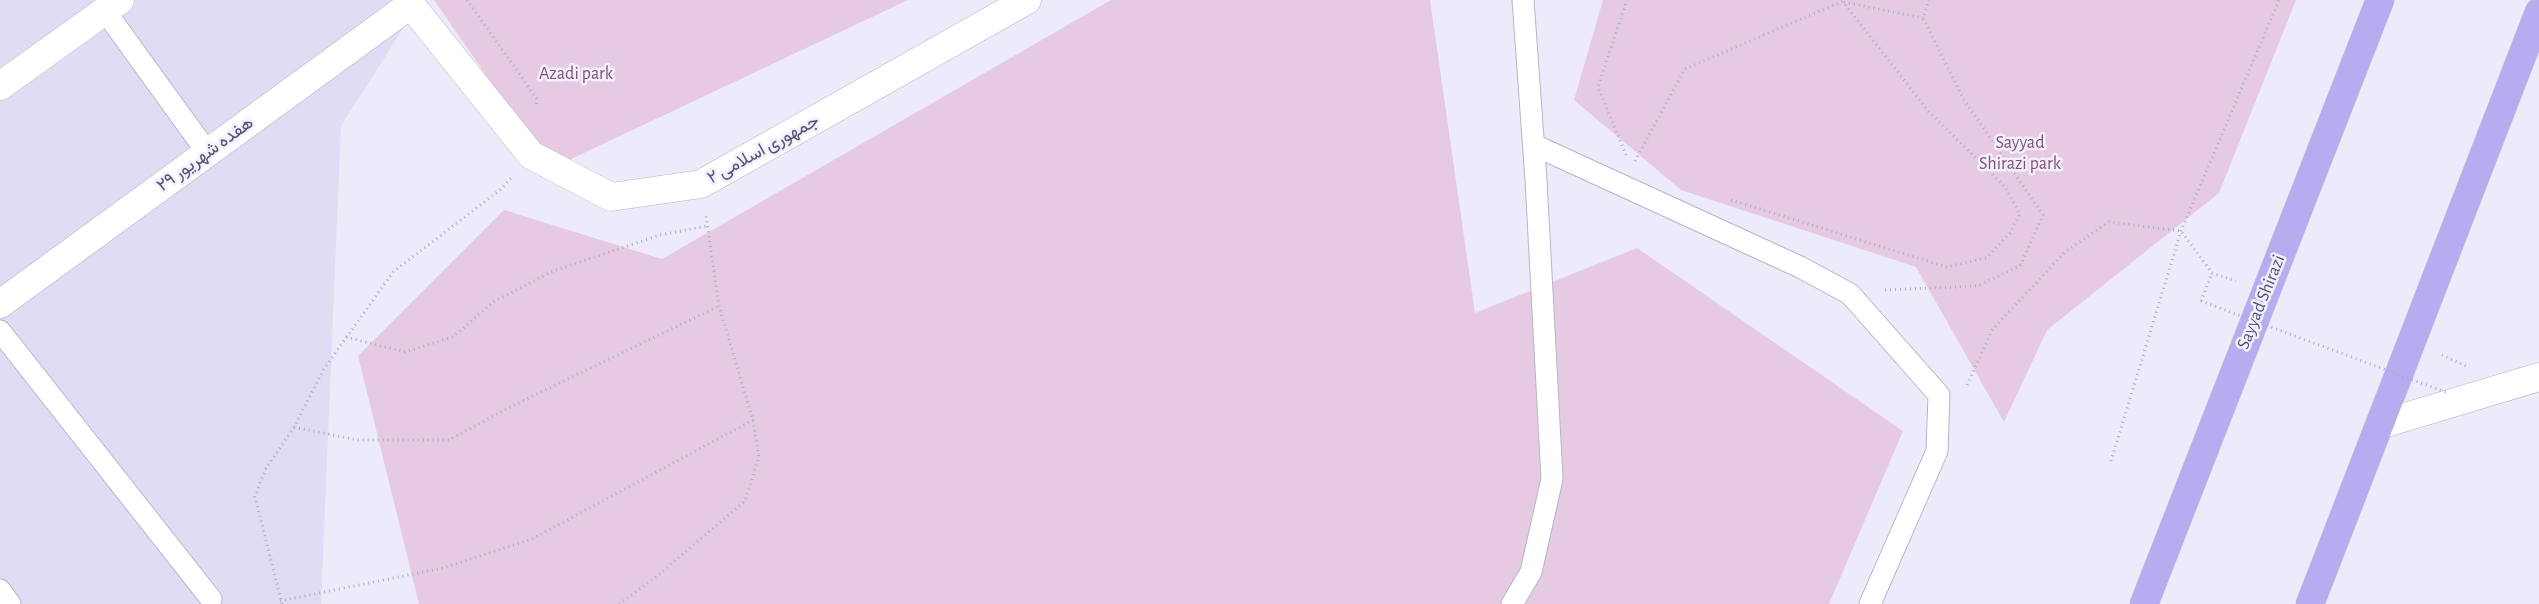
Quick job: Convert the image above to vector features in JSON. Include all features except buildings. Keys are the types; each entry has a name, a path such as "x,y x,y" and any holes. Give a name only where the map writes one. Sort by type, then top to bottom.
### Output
{"main road":[{"name":"Sayyad Shirazi","path":"2144,604 2380,0"},
{"path":"2310,604 2539,12"}],"street":[{"name":"جمهوری اسلامی ۲","path":"408,2 531,156 611,197 701,184 1027,0"},
{"name":"هفده شهریور ۲۹","path":"0,304 408,2"},
{"path":"0,86 113,6"},
{"path":"2379,426 2539,377"}],"lane":[{"path":"1512,604 1531,572 1552,479 1534,145 1523,0"},
{"path":"113,6 207,152"},
{"path":"1534,145 1626,176 1850,294 1939,395 1937,451 1870,604"},
{"path":"0,330 211,599"},
{"path":"0,590 10,604"}],"path":[{"path":"467,0 537,99 531,156 500,190 393,272 324,369 294,427 266,470 255,497 281,602 443,568 532,539 753,420"},
{"path":"1626,176 1598,87 1627,0"},
{"path":"1850,294 1904,288 1977,286 2020,266 2043,215 1964,100 1923,18 1929,0"},
{"path":"2111,461 2181,232 2279,0"},
{"path":"1626,176 1685,69 1843,1 1923,18"},
{"path":"1723,198 1948,267 1986,258 2010,233 2020,214 2005,187 1929,112 1843,1"},
{"path":"619,604 657,576 745,502 759,457 753,420 718,306 701,184"},
{"path":"1965,390 1992,330 2066,251 2109,222 2181,232 2212,273 2200,301 2448,393"},
{"path":"346,337 405,352 413,350 453,337 493,302 551,272 660,235 707,226"},
{"path":"294,427 357,440 449,440 512,406 718,306"}],"shaded area":[{"path":"0,0 421,0 341,126 321,604 0,604"}],"green space":[{"name":"Azadi park","path":"434,0 908,0 569,160 539,151"},
{"path":"1111,0 1430,0 1475,313 1637,248 1903,431 1829,604 419,604 358,356 504,210 662,259"},
{"name":"Sayyad Shirazi park","path":"1603,0 2296,0 2219,193 2047,330 2004,422 1916,267 1681,190 1574,100"}]}
